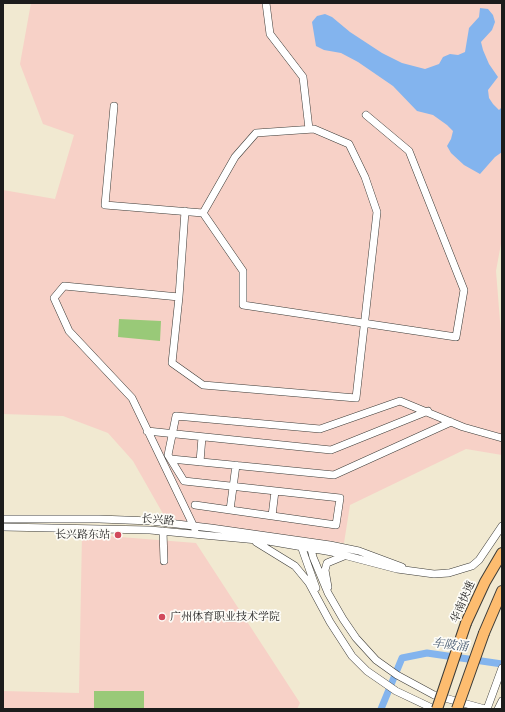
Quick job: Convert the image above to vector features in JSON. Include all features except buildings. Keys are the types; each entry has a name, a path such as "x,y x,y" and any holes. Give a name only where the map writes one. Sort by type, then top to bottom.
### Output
{"highway":[{"name":"华南快速","path":"435,709 466,623 485,582 502,553"},
{"path":"457,709 484,633 502,591"}],"street":[{"path":"266,3 270,34 303,77 309,129"},
{"path":"114,106 105,205 203,213 243,271 243,305 456,337 464,290 409,151 366,115"},
{"path":"185,211 179,297 172,363 203,385 356,398 377,212 365,177 349,144 314,129 256,133 234,158 203,213"},
{"path":"179,297 64,286 54,298 69,331 132,398 195,527 195,535"},
{"path":"195,505 336,525 340,498 184,481 168,454 176,416 320,429 400,401 428,411 451,422 502,438"},
{"path":"147,431 331,450 428,411"},
{"path":"171,460 334,474 451,422"},
{"path":"200,462 202,437"},
{"path":"230,510 236,466"},
{"path":"272,516 275,491"},
{"name":"长兴路","path":"3,519 99,519 151,522 195,527 300,544"},
{"path":"310,545 419,573 449,573 472,566 479,560 502,526"},
{"name":"长兴路","path":"3,527 100,528 162,531 256,542 268,541 310,545"},
{"path":"162,531 164,561"},
{"path":"256,542 295,566 309,582 330,622 352,656 367,672 385,685 435,709"},
{"path":"300,544 320,602"},
{"path":"310,545 359,551 419,573"},
{"path":"310,545 328,593 356,638 376,660 418,687 434,694 486,709 502,668"},
{"path":"328,593 325,570 327,563 336,557 346,555"},
{"path":"498,709 502,701"}],"shaded area":[{"path":"31,3 502,3 502,238 496,271 502,346 502,455 466,449 350,505 344,543 166,519 133,461 108,433 63,416 3,414 3,190 55,199 74,135 43,124 20,64"},
{"name":"广州体育职业技术学院","path":"82,534 196,543 300,703 297,709 3,709 3,691 79,693"}],"green space":[{"path":"119,319 161,321 160,341 118,337"},
{"path":"94,691 144,691 144,709 94,709"}],"water":[{"path":"480,8 488,9 493,15 495,22 492,30 481,42 489,64 498,77 488,90 489,98 493,104 499,110 502,107 502,152 495,157 480,174 464,165 451,153 447,146 453,131 447,125 433,115 417,111 393,86 358,62 341,53 324,50 316,46 312,22 317,16 325,14 332,17 350,32 382,53 402,63 425,69 439,64 443,57 450,54 458,55 465,52 469,28 479,17"}],"waterway":[{"name":"车陂涌","path":"381,709 402,658 427,653 502,664"}],"place":[{"name":"长兴路东站","path":"118,535"},
{"name":"广州体育职业技术学院","path":"162,617"}]}
